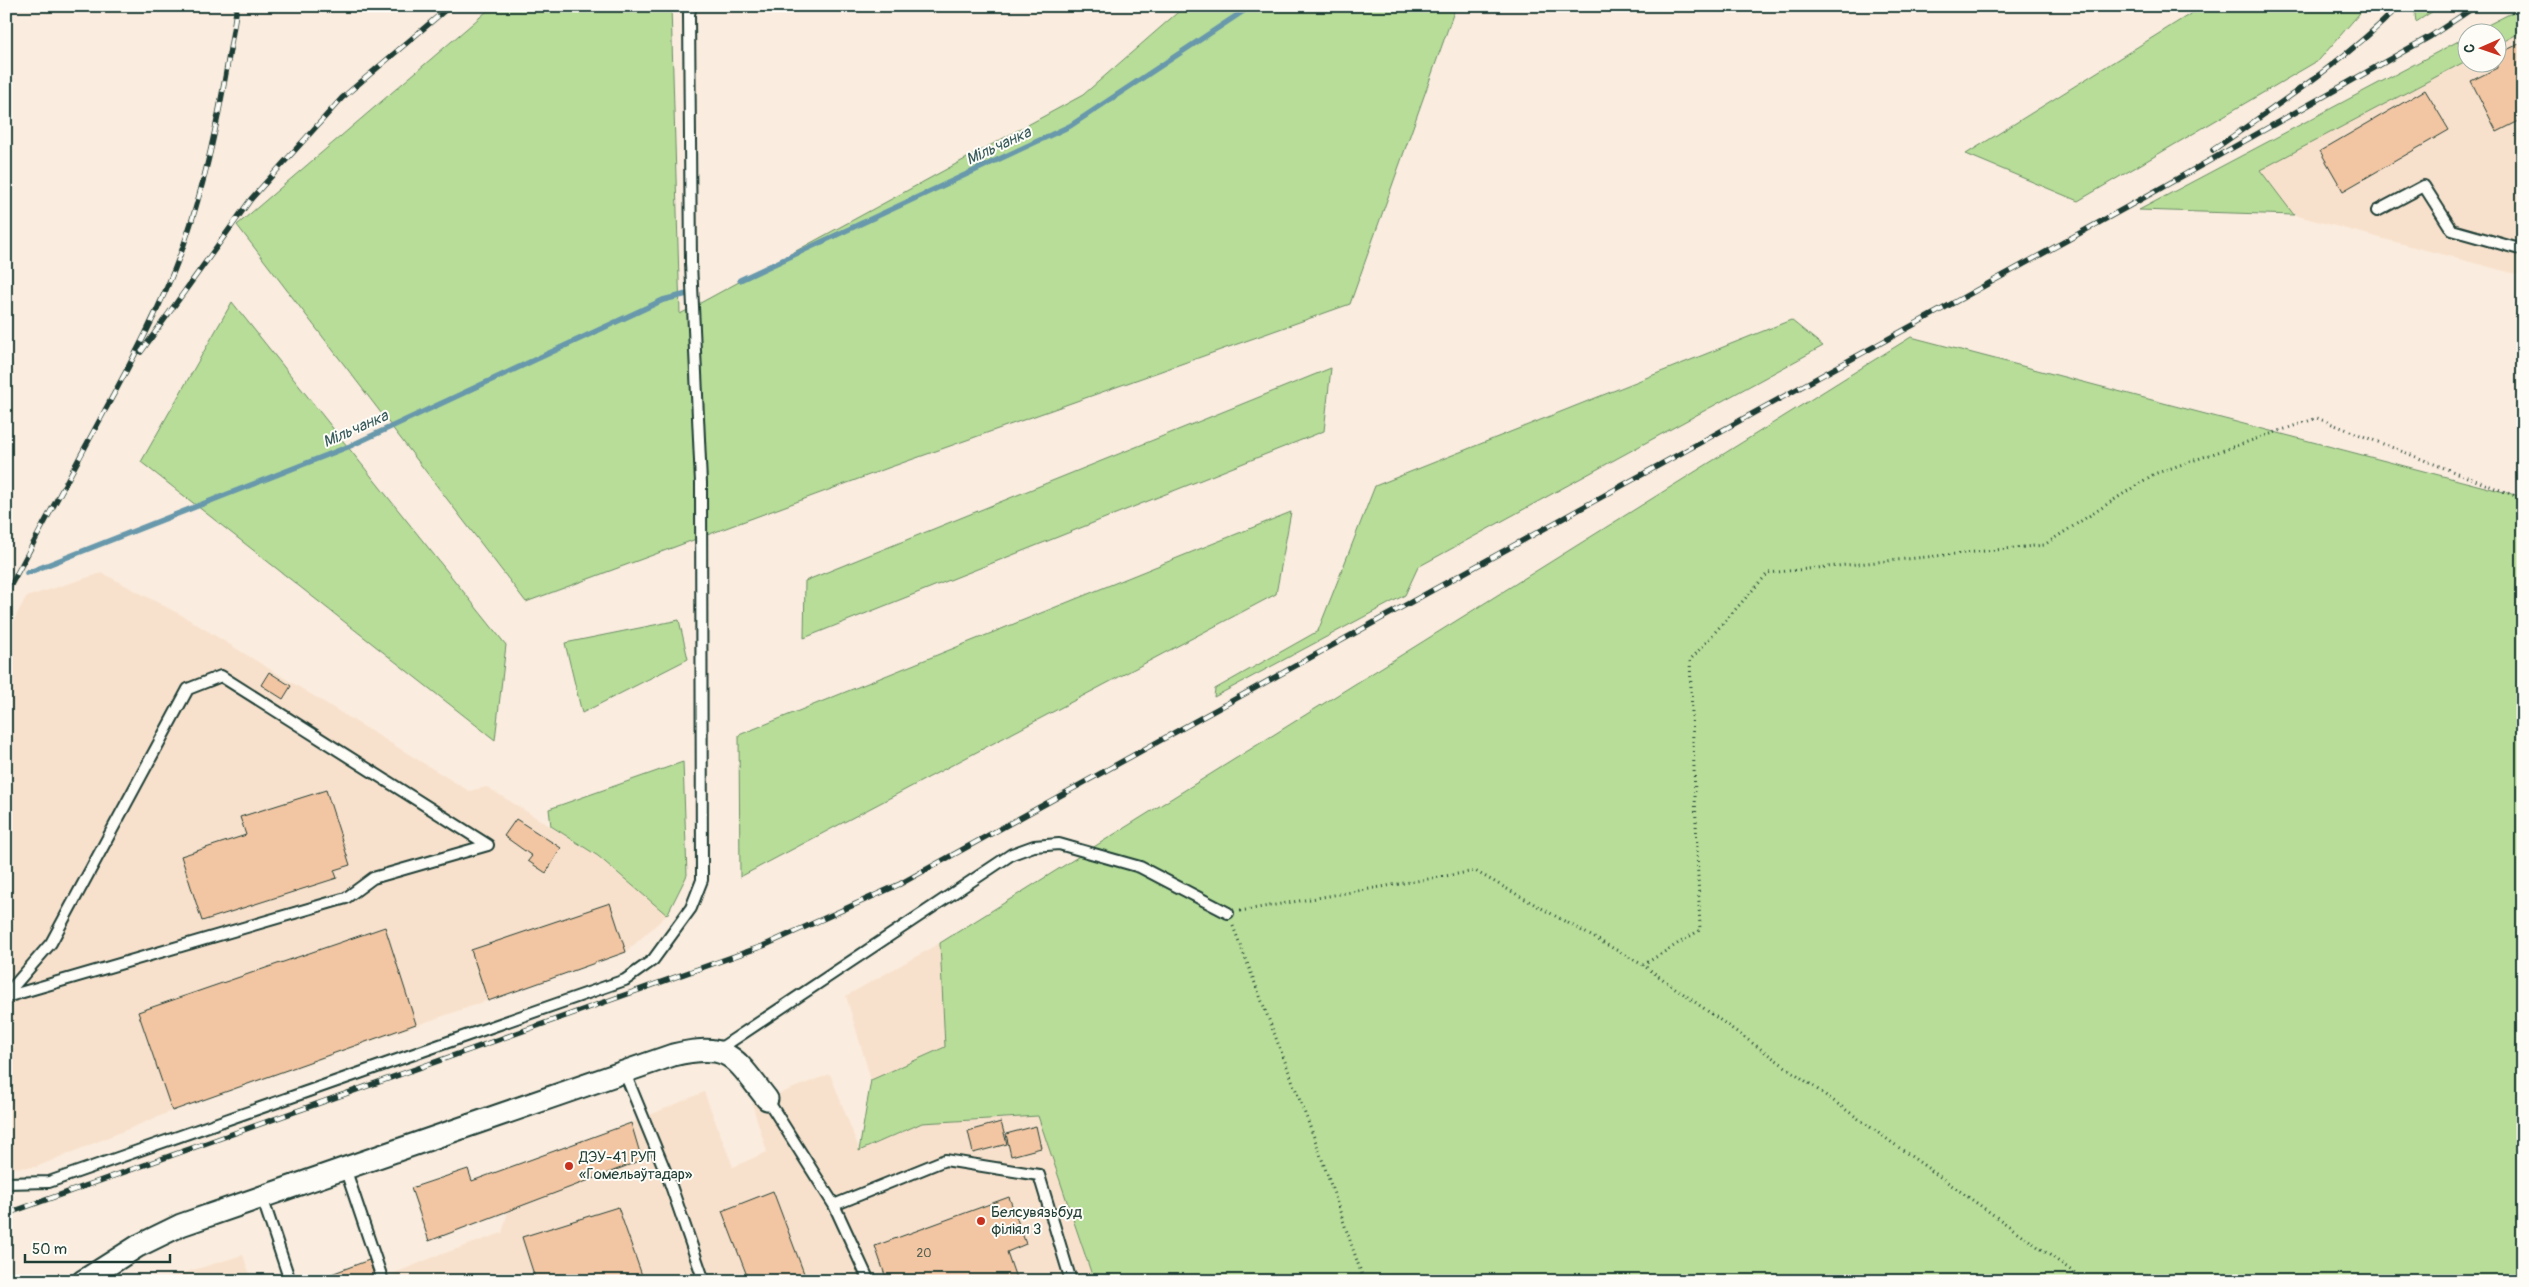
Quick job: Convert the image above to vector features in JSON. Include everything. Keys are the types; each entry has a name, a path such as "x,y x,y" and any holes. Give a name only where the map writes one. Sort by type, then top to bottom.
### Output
{"street":[{"path":"83,1281 138,1246 181,1225 624,1071 694,1050 718,1050 735,1060 767,1099"}],"lane":[{"path":"6,1183 49,1182 625,980 653,960 691,908 702,880 701,483 691,263 689,24 691,6"},
{"path":"2377,211 2424,186 2452,230 2523,250"},
{"path":"221,676 488,845 373,878 346,898 6,996 51,942 188,689 221,676"},
{"path":"718,1050 1012,854 1034,846 1059,844 1140,867 1228,913"},
{"path":"624,1071 669,1180 704,1281"},
{"path":"767,1099 834,1205 869,1281"},
{"path":"834,1205 944,1160 1039,1175 1071,1281"},
{"path":"345,1168 383,1281"},
{"path":"262,1197 290,1281"}],"path":[{"path":"1643,965 1700,930 1690,660 1768,573 2044,545 2154,474 2317,418 2513,496 2523,502"},
{"path":"1364,1281 1317,1144 1228,913 1475,871 1643,965 2086,1281"}],"shaded area":[{"path":"2523,31 2523,276 2294,215 2259,170 2456,66 2456,72 2506,72 2506,40"},
{"path":"102,573 183,616 469,791 487,787 598,856 667,915 626,952 172,1111 36,1167 6,1168 6,635 26,597"},
{"path":"940,943 945,1047 871,1080 846,996"},
{"path":"830,1074 860,1151 922,1123 1038,1116 1094,1281 314,1281 370,1260 378,1280 434,1257 502,1233 508,1211 495,1172 631,1123 704,1092 733,1167 767,1152 752,1104"},
{"path":"243,1255 252,1281 157,1281"}],"green space":[{"path":"493,6 671,6 680,314 1083,95 1185,6 1456,6 1350,304 888,468 526,602 237,225"},
{"path":"2203,6 2366,6 2319,60 2078,201 1966,154"},
{"path":"2414,6 2441,6 2416,22"},
{"path":"2523,7 2523,31 2506,40 2506,22 2494,22"},
{"path":"2456,42 2456,66 2260,170 2294,215 2139,210"},
{"path":"232,302 506,645 495,740 141,462"},
{"path":"1791,320 1823,346 1418,567 1405,595 1214,697 1215,689 1318,631 1375,486"},
{"path":"1911,337 2523,497 2523,1281 1094,1281 1038,1116 922,1123 859,1151 871,1080 945,1047 940,943"},
{"path":"1331,368 1324,431 804,638 805,581"},
{"path":"1291,512 1276,594 740,877 739,735"},
{"path":"679,620 688,659 582,713 565,643"},
{"path":"683,762 687,875 667,915 598,856 551,826 549,809"}],"building":[{"path":"2523,42 2523,119 2497,132 2471,81 2489,72 2506,72 2506,50"},
{"path":"2425,90 2449,130 2343,191 2320,151"},
{"path":"269,672 291,686 283,699 261,685"},
{"path":"326,790 350,865 334,870 337,878 202,921 181,856 246,835 240,817"},
{"path":"516,819 561,848 546,873 528,861 532,856 504,836"},
{"path":"610,903 626,952 488,1001 471,950"},
{"path":"385,927 416,1024 172,1111 138,1012"},
{"path":"1001,1122 1007,1144 973,1153 968,1131"},
{"path":"631,1123 642,1160 429,1241 411,1188 468,1169 472,1181"},
{"path":"1036,1126 1041,1148 1011,1156 1006,1134"},
{"path":"773,1191 805,1276 793,1281 749,1281 722,1211"},
{"name":"Белсувязьбуд філіял 3","path":"1009,1197 1026,1244 1007,1252 1017,1281 887,1281 875,1246"},
{"path":"618,1207 644,1281 536,1281 522,1237"},
{"path":"369,1260 376,1281 319,1281 318,1279"}],"waterway":[{"name":"Мільчанка","path":"740,280 1070,126 1251,6"},
{"name":"Мільчанка","path":"27,573 350,446 663,300 687,294"}],"railway":[{"path":"6,594 135,354 174,271 201,190 221,99 237,6"},
{"path":"141,352 251,199 342,98 450,6"},
{"path":"2213,150 2333,64 2356,46 2399,6"},
{"path":"6,1214 763,946 900,884 2129,206 2431,36 2476,6"}],"place":[{"name":"ДЭУ-41 РУП «Гомельаўтадар»","path":"569,1166"},
{"name":"Белсувязьбуд філіял 3","path":"981,1221"}]}
